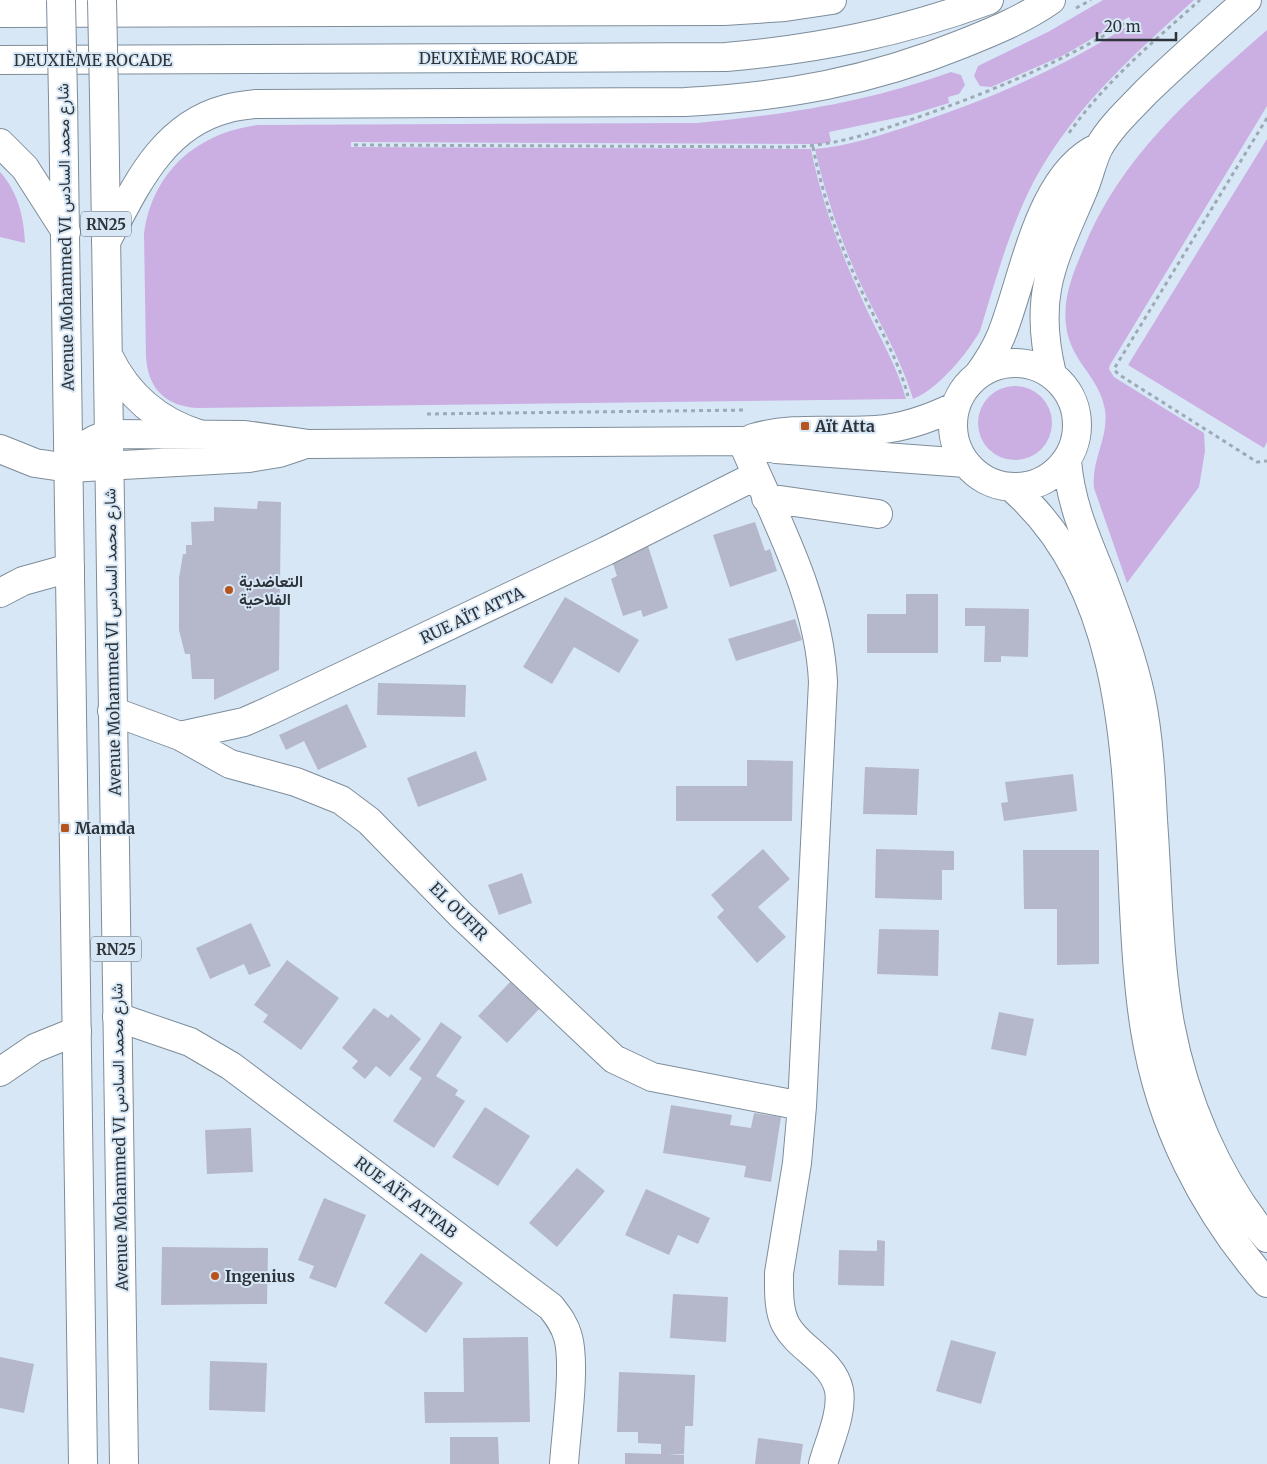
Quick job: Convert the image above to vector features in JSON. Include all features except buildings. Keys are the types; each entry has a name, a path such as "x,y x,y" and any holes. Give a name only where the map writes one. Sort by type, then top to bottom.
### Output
{"main road":[{"name":"Avenue Mohammed VI شارع محمد السادس","path":"61,0 66,232 83,1464"},
{"name":"Avenue Mohammed VI شارع محمد السادس","path":"102,0 124,1464"},
{"path":"0,13 724,11 785,7 832,0"},
{"name":"DEUXIÈME ROCADE","path":"0,60 726,57 840,44 895,31 989,0"},
{"path":"106,242 152,160 172,137 197,120 226,108 256,104 685,102 748,99 809,90 861,78 929,58 986,34 1050,0"},
{"path":"1052,374 1044,328 1048,278 1055,255 1091,172 1099,147 1126,112 1168,71 1247,0"},
{"path":"0,143 25,168 66,232"},
{"path":"978,375 995,366 1015,363 1034,366 1052,374 1065,388 1074,405 1078,424 1075,442 1067,460 1052,475 1033,485 1011,487 986,480 966,463 957,447 953,430 956,406 965,389 978,375 1001,336 1032,240 1054,193 1076,161 1099,147"},
{"path":"108,353 125,384 137,398 165,421 199,434"},
{"path":"742,441 788,430 876,430 915,423 956,406"},
{"path":"69,468 75,455 84,445 110,434 260,436 309,444 742,441 790,450 966,463"},
{"path":"742,441 810,602 822,656 823,682 802,1106 797,1163 779,1273 778,1290 780,1307 786,1326 827,1368 835,1379 839,1390 840,1404 823,1464"},
{"path":"0,449 35,463 69,468 249,458 279,453 309,444"},
{"path":"1067,460 1076,510 1129,652 1141,699 1148,746 1170,1023 1184,1080 1204,1135 1232,1187 1267,1238"},
{"path":"762,487 878,514"},
{"name":"RUE AÏT ATTA","path":"180,736 244,722 606,551 762,487"},
{"path":"1011,487 1043,519 1069,557 1096,618 1109,662 1125,751 1145,1030 1158,1090 1179,1148 1207,1203 1242,1254 1267,1283"},
{"path":"0,593 23,581 70,568"},
{"name":"EL OUFIR","path":"112,712 180,736 230,764 296,782 332,797 369,821 535,985 614,1059 632,1070 652,1078 802,1106"},
{"name":"RUE AÏT ATTAB","path":"117,1016 190,1042 231,1066 552,1307 569,1337 570,1362 564,1464"},
{"path":"0,1072 35,1048 77,1031"}],"path":[{"path":"1066,137 1080,117 1118,74 1200,0"},
{"path":"1267,118 1114,369 1118,374 1257,462 1267,461"},
{"path":"813,146 819,180 836,229 855,278 898,365 915,423"},
{"path":"424,414 752,410"}],"shaded area":[{"path":"1103,0 1194,0 1123,66 1080,113 1060,139 1043,166 1020,211 1001,262 980,331 968,350 951,370 923,394 913,399 901,367 844,245 828,198 815,149 880,135 974,103 1028,80 1081,54 1132,23 1129,17 1064,55 991,87 980,86 974,76 978,66 1048,32"},
{"path":"1267,30 1267,106 1110,365 1109,369 1114,377 1204,433 1205,451 1199,487 1127,583 1094,488 1095,468 1105,430 1105,410 1097,387 1073,349 1069,338 1065,315 1069,287 1078,261 1098,218 1116,186 1137,157 1186,104"},
{"path":"951,72 961,75 965,85 959,94 948,97 949,103 910,115 829,132 831,142 820,144 351,142 351,147 811,149 821,190 841,250 893,364 906,399 197,408 176,404 168,399 155,387 150,378 146,357 144,233 149,211 157,191 168,174 182,159 197,146 236,129 258,125 697,123 763,116 826,106 888,92"},
{"path":"1267,139 1267,442 1264,448 1128,365"},
{"path":"0,172 16,196 23,224 25,243 0,237"},
{"path":"1015,386 1029,389 1041,397 1049,409 1052,423 1049,437 1041,449 1029,457 1015,460 1001,457 989,449 981,437 978,423 981,409 989,397 1001,389"}],"place":[{"name":"Aït Atta","path":"805,426"},
{"name":"التعاضدية الفلاحية","path":"229,590"},
{"name":"Mamda","path":"65,828"},
{"name":"Ingenius","path":"215,1276"}]}
